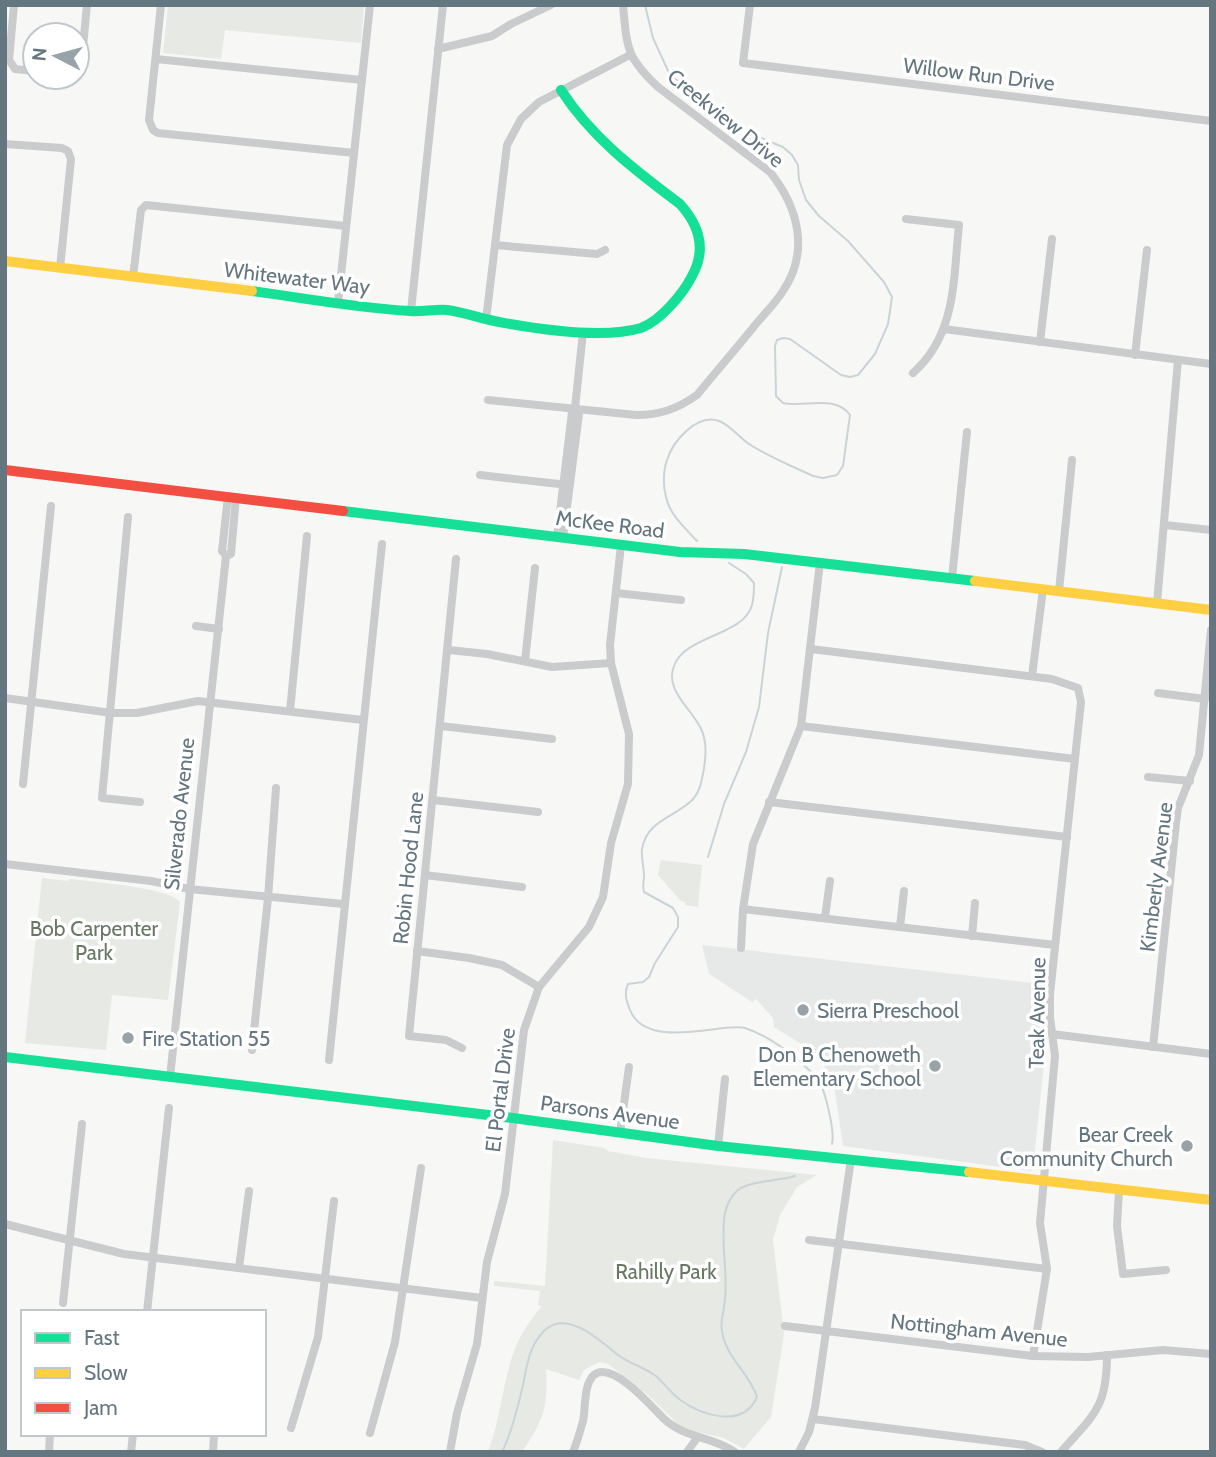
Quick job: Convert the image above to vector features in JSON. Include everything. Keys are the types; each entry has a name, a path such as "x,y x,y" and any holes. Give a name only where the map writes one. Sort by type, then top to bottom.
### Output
{"street":[{"path":"15,5 9,60 15,69 21,70"},
{"path":"161,5 149,120 153,130 354,153"},
{"path":"338,303 370,5"},
{"path":"411,311 443,5"},
{"path":"486,320 507,145 521,120 539,102 630,55 623,5"},
{"name":"Willow Run Drive","path":"750,5 743,63 1211,121"},
{"path":"438,49 492,36 548,6"},
{"name":"Creekview Drive","path":"488,400 636,415 656,415 681,407 697,395 783,292 794,271 799,250 794,210 784,190 770,172 658,88 630,55"},
{"path":"156,59 362,80"},
{"name":"Whitewater Way","path":"5,261 338,303 411,311 447,310 486,320 583,332 610,334 643,327 660,315 688,284 696,270 701,244 699,232 691,216 680,204 593,135 561,90"},
{"path":"5,144 62,148 68,151 71,159 60,268"},
{"path":"133,277 141,210 146,205 346,226"},
{"path":"906,219 959,225 950,305 944,329 926,362 913,373"},
{"path":"1040,342 1052,239"},
{"path":"495,245 597,254 606,250"},
{"path":"1135,355 1147,250"},
{"path":"944,329 1211,364"},
{"path":"560,538 583,332"},
{"path":"1157,603 1178,360"},
{"path":"953,578 967,432"},
{"path":"1059,591 1072,460"},
{"name":"McKee Road","path":"5,470 688,553 724,553 820,562 1211,610"},
{"path":"480,475 566,484"},
{"name":"Silverado Avenue","path":"170,1077 208,702 226,556 231,554 232,497"},
{"path":"23,784 51,506"},
{"path":"128,517 102,798 140,802"},
{"path":"1165,525 1211,530"},
{"path":"290,712 307,536"},
{"path":"329,1060 382,544"},
{"name":"El Portal Drive","path":"450,1452 457,1413 477,1344 491,1242 505,1194 524,1030 539,987 589,926 603,897 611,843 628,784 629,734 611,663 610,635 621,545"},
{"name":"Robin Hood Lane","path":"456,558 409,1036 446,1041 462,1048"},
{"path":"741,948 749,860 757,830 801,726 820,562"},
{"path":"525,661 536,568"},
{"path":"811,649 1032,676 1043,589"},
{"path":"616,593 681,600"},
{"path":"196,626 219,629"},
{"name":"Kimberly Avenue","path":"1153,1047 1176,822 1178,808 1199,755 1211,630"},
{"path":"449,650 552,667 611,663"},
{"name":"Teak Avenue","path":"1032,676 1063,681 1078,688 1081,702 1050,994 1055,1056 1040,1223 1046,1269 1033,1356"},
{"path":"1158,693 1205,699"},
{"path":"5,698 111,713 137,713 181,703 208,702 363,720"},
{"path":"441,726 552,739"},
{"path":"801,726 1075,759"},
{"path":"1149,777 1190,781"},
{"path":"251,1050 268,898 276,788"},
{"path":"433,800 538,812"},
{"path":"769,802 1067,837"},
{"path":"5,866 151,881 189,889 268,898 343,904"},
{"path":"425,875 522,887"},
{"path":"825,917 830,881"},
{"path":"900,927 904,891"},
{"path":"972,936 975,903"},
{"path":"743,909 1055,945"},
{"path":"417,951 502,965 539,987"},
{"path":"1052,1034 1211,1054"},
{"name":"Parsons Avenue","path":"5,1057 513,1118 718,1146 1211,1200"},
{"path":"620,1133 629,1066"},
{"path":"718,1146 725,1079"},
{"path":"146,1310 169,1108"},
{"path":"63,1303 82,1125"},
{"path":"799,1452 813,1419 851,1159"},
{"path":"370,1433 392,1354 421,1168"},
{"path":"1119,1190 1117,1226 1123,1274 1166,1270"},
{"path":"239,1268 249,1191"},
{"path":"291,1428 318,1336 334,1201"},
{"path":"5,1224 116,1252 482,1298"},
{"path":"809,1240 1046,1269"},
{"name":"Nottingham Avenue","path":"785,1326 1033,1356 1065,1358 1163,1350 1211,1354"},
{"path":"1061,1452 1090,1421 1097,1408 1106,1382 1107,1355"},
{"path":"573,1452 584,1417 587,1386 595,1375 602,1372 610,1373 641,1395 670,1424 697,1438 715,1442 735,1452"},
{"path":"813,1419 1011,1443 1042,1452"},
{"path":"687,1452 697,1438"}],"shaded area":[{"name":"Don B Chenoweth Elementary School","path":"702,945 1042,984 1039,1022 1044,1064 1031,1171 843,1146 834,1085 819,1055 774,1027 773,1018 756,999 752,1002 709,974"}],"green space":[{"path":"168,5 364,5 361,43 225,30 221,59 163,53"},
{"path":"661,860 702,865 698,907 685,905 658,875"},
{"name":"Bob Carpenter Park","path":"42,878 146,889 161,892 180,902 168,1000 112,995 106,1050 25,1043"},
{"name":"Rahilly Park","path":"553,1140 646,1158 817,1175 797,1187 780,1215 773,1240 784,1334 771,1417 744,1449 724,1438 679,1425 649,1396 608,1364 599,1362 584,1370 579,1380 546,1369 543,1413 522,1452 488,1452 514,1350 524,1330 542,1306 538,1305 540,1291 494,1286 494,1281 545,1286"}],"waterway":[{"path":"645,5 653,38 670,75 749,133 783,147 792,155 798,165 799,180 806,200 819,216 848,241 884,282 892,297 888,324 875,354 858,375 841,375 790,339 777,340 775,346 776,396 783,403 828,403 844,409 850,415 843,466 837,475 823,478 813,476 757,449 719,421 702,421 680,437 666,464 665,493 674,515 697,541"},
{"path":"729,563 754,583 753,602 747,615 727,630 690,648 680,656 672,675 676,692 704,736 706,754 700,786 690,802 649,832 642,849 644,892 673,908 678,917 678,927 649,977 643,982 628,984 626,997 637,1020 658,1031 685,1032 743,1027 783,1048 819,1082 828,1109 832,1144"},
{"path":"708,857 724,804 746,752 759,707 768,633 782,567"},
{"path":"502,1452 514,1419 532,1349 544,1331 563,1323 583,1330 623,1358 647,1370 679,1399 699,1410 732,1416 751,1407 757,1397 754,1389 729,1352 722,1331 726,1288 723,1234 725,1213 731,1198 743,1187 795,1176"}],"traffic: fast":[{"path":"252,291 390,310 447,310 499,322 570,332 626,331 641,328 656,319 683,291 697,266 700,247 696,229 680,204 600,138 561,90"},
{"path":"343,511 680,552 744,554 975,581"},
{"path":"5,1057 513,1118 718,1146 969,1172"}],"traffic: slow":[{"path":"5,261 252,291"},
{"path":"975,581 1211,610"},
{"path":"969,1172 1211,1200"}],"traffic: jam":[{"path":"5,470 343,511"}],"place":[{"name":"Sierra Preschool","path":"803,1010"},
{"name":"Fire Station 55","path":"128,1038"},
{"name":"Don B Chenoweth Elementary School","path":"935,1066"},
{"name":"Bear Creek Community Church","path":"1187,1146"}]}
